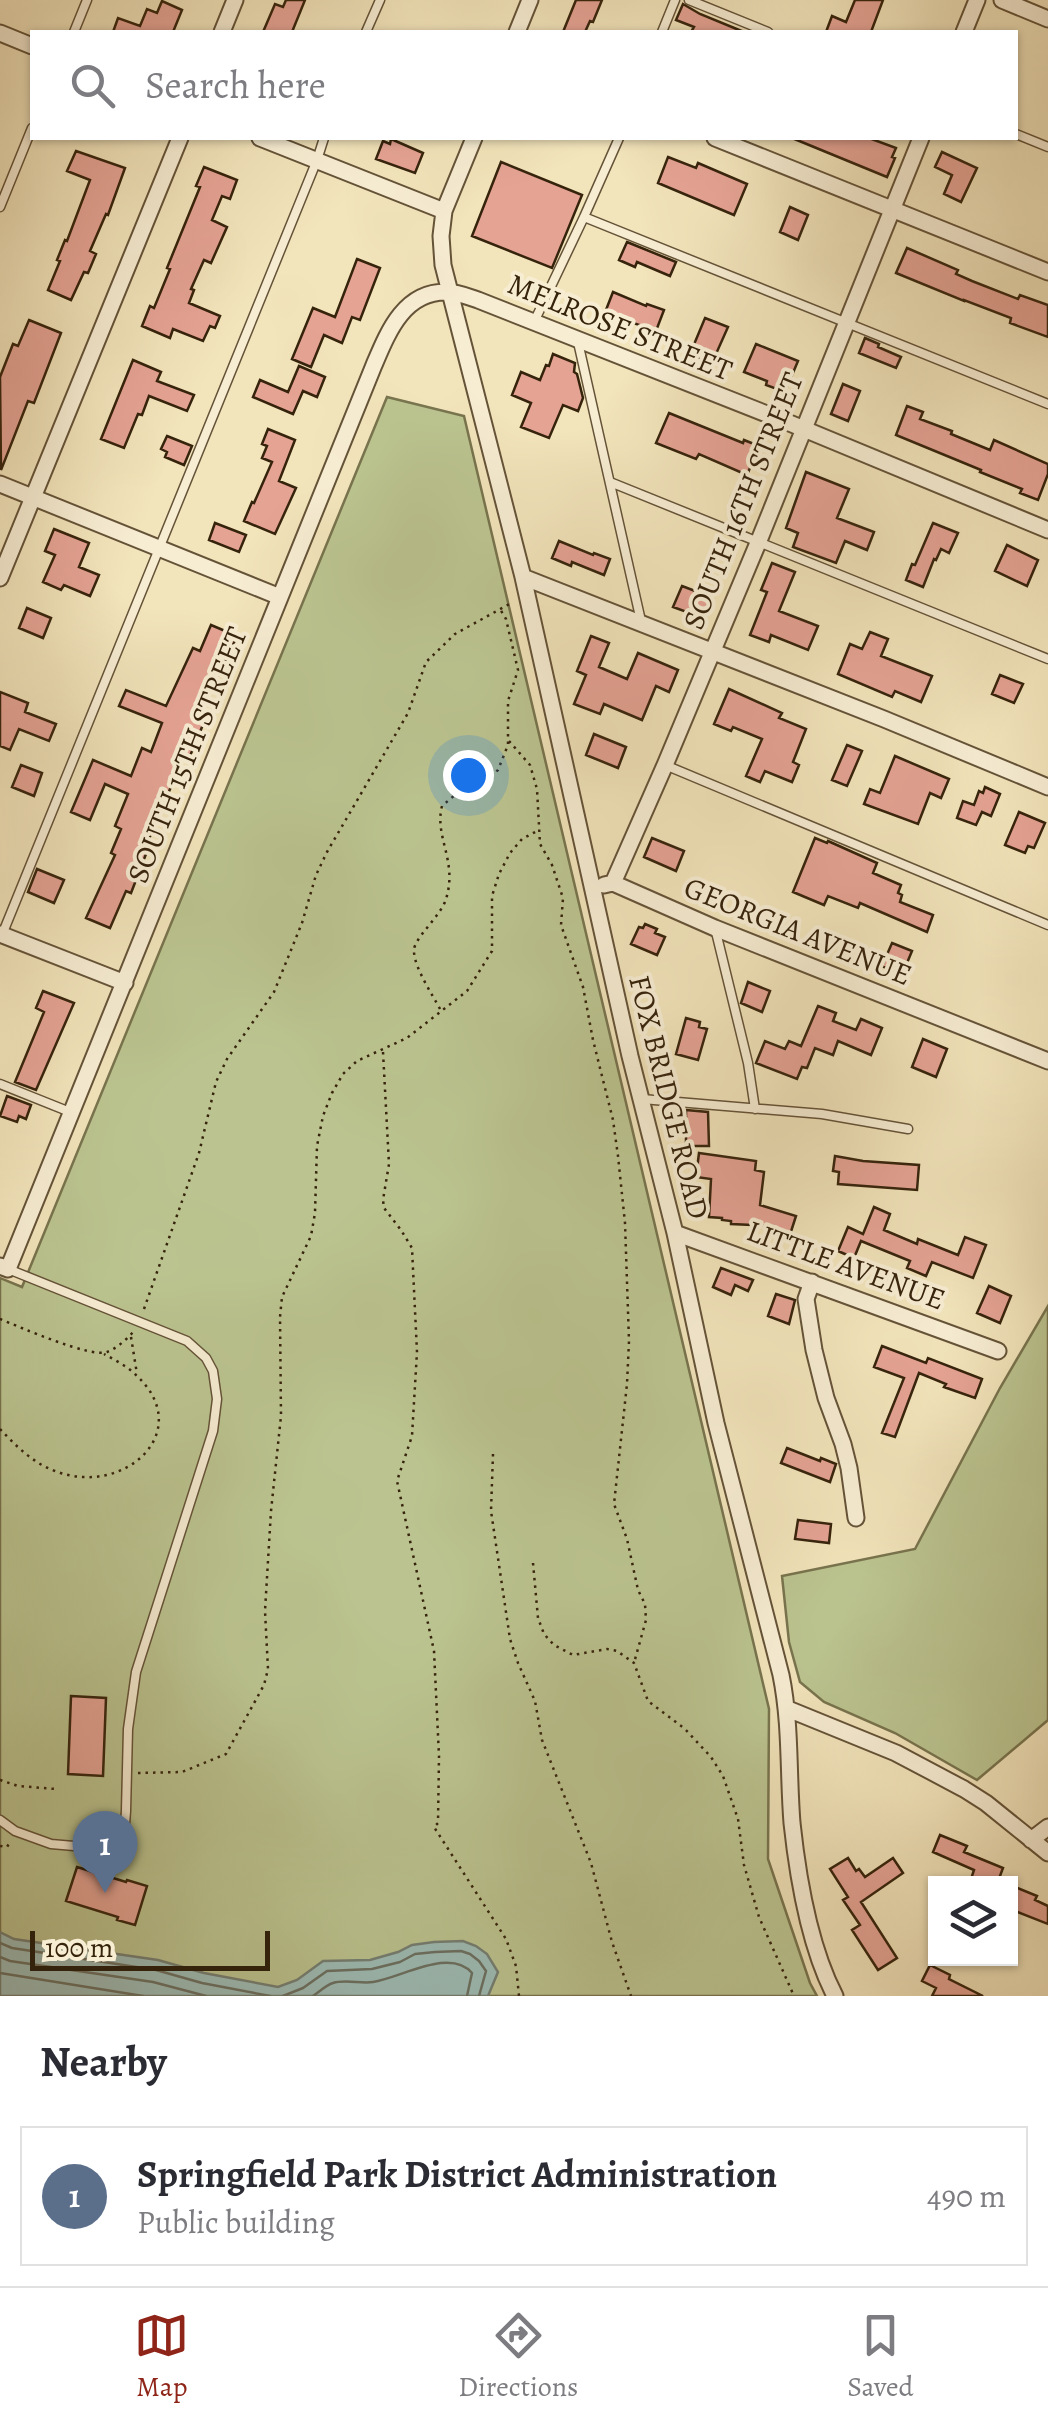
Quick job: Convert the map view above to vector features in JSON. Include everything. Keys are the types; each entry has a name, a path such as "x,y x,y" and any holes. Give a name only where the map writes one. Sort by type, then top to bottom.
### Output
{"street":[{"path":"223,30 235,0"},
{"path":"518,30 530,0"},
{"path":"965,30 977,0"},
{"path":"1002,0 1048,19"},
{"path":"0,33 30,45"},
{"path":"0,578 179,140"},
{"path":"265,140 444,211 473,140"},
{"path":"720,140 1048,272"},
{"name":"SOUTH 16TH STREET","path":"613,883 758,543 920,140"},
{"name":"FOX BRIDGE ROAD","path":"444,211 443,265 522,577 590,887 716,1423 788,1709 792,1822 807,1920 835,1996"},
{"name":"MELROSE STREET","path":"449,291 803,429 1048,530"},
{"name":"SOUTH 15TH STREET","path":"4,1267 72,1112 385,338 406,306 428,295 449,291"},
{"path":"0,484 280,597"},
{"path":"522,577 1048,787"},
{"path":"590,887 613,883"},
{"name":"GEORGIA AVENUE","path":"613,883 1048,1061"},
{"path":"1,935 124,983"},
{"name":"LITTLE AVENUE","path":"674,1232 998,1351"},
{"path":"812,1282 806,1299 814,1350 826,1398 844,1444 856,1518"},
{"path":"788,1709 896,1753 964,1789 1048,1852"},
{"path":"1031,1840 1048,1827"}],"lane":[{"path":"75,30 87,0"},
{"path":"367,30 380,0"},
{"path":"663,30 675,0"},
{"path":"689,0 763,30"},
{"path":"0,207 30,133"},
{"path":"1018,135 1048,146"},
{"path":"1,935 323,140"},
{"path":"534,322 618,140"},
{"path":"584,217 1048,404"},
{"path":"578,341 642,625"},
{"path":"610,482 1048,659"},
{"path":"665,765 1048,925"},
{"path":"716,928 755,1109"},
{"path":"0,1084 72,1112"},
{"path":"642,1099 822,1114 908,1129"},
{"path":"0,1820 15,1831 51,1844 110,1846 120,1838 125,1824 128,1728 136,1672 213,1432 217,1398 216,1380 206,1358 181,1337 4,1267"}],"path":[{"path":"144,1310 199,1153 216,1082 274,992 321,864 408,713 426,662 456,634 526,594"},
{"path":"440,1010 420,971 414,948 447,896 450,860 440,816 442,806 462,789 498,770 509,741 508,701 518,670 500,609"},
{"path":"509,741 530,765 537,789 540,844 563,898 561,924 583,988 613,1120 622,1194 629,1341 614,1504 645,1604 646,1620 634,1663"},
{"path":"126,1773 182,1772 226,1754 264,1686 271,1511 281,1416 282,1297 311,1236 323,1116 343,1074 357,1061 407,1038 467,991 492,951 492,896 499,874 510,852 522,839 539,830"},
{"path":"382,1051 389,1164 382,1200 414,1257 412,1292 417,1352 412,1436 397,1481 434,1651 439,1756 438,1824 434,1827 506,1939 516,1966 519,1996"},
{"path":"0,1319 104,1354 138,1375"},
{"path":"0,1429 31,1459 74,1477 94,1478 125,1470 146,1455 158,1425 154,1400 138,1375 132,1333 104,1354"},
{"path":"493,1454 491,1511 510,1639 535,1700 542,1740 585,1846 631,1996"},
{"path":"533,1563 538,1618 554,1645 573,1655 598,1649 617,1651 634,1663 648,1701 686,1728 711,1757 738,1818 744,1866 759,1917 794,1996"},
{"path":"0,1780 18,1786 56,1789"}],"green space":[{"path":"387,397 464,416 769,1709 768,1859 817,1996 0,1996 0,1278 22,1287"},
{"path":"1048,1306 1048,1720 977,1780 895,1733 824,1702 800,1682 789,1642 782,1576 915,1549"}],"water":[{"path":"0,1932 14,1939 158,1960 278,1987 297,1980 323,1961 370,1960 412,1945 434,1942 463,1941 476,1946 487,1954 498,1972 488,1996 0,1996"}],"building":[{"path":"286,0 305,0 293,30 264,30 275,4 283,7"},
{"path":"576,0 602,0 586,30 564,30"},
{"path":"855,0 883,0 872,30 827,30 832,16 846,22"},
{"path":"162,1 182,10 174,30 114,30 118,18 140,26 147,9 157,13"},
{"path":"683,4 739,30 692,30 694,27 676,20"},
{"path":"393,140 423,153 415,173 376,159 383,141 390,144"},
{"path":"797,140 874,140 896,148 887,177"},
{"path":"76,151 125,168 90,251 96,254 71,300 48,290 90,180 67,171"},
{"path":"942,152 977,168 961,202 944,194 952,175 935,167"},
{"path":"668,157 696,168 698,163 747,184 734,215 658,183"},
{"path":"501,162 582,195 552,268 472,236"},
{"path":"204,167 237,180 230,199 222,196 212,220 227,227 211,263 204,260 189,303 220,316 203,341 173,329 170,338 142,326 170,269 167,268 200,187 196,186"},
{"path":"790,207 808,215 798,240 780,232"},
{"path":"627,242 676,262 670,276 637,262 635,267 619,260"},
{"path":"907,248 958,270 956,274 972,281 1018,299 1020,295 1048,305 1048,337 1010,323 1011,318 896,273"},
{"path":"357,259 380,268 360,320 352,317 342,343 324,335 311,367 292,359 313,308 335,317"},
{"path":"613,292 664,310 656,331 604,315"},
{"path":"705,318 728,327 712,363 690,354"},
{"path":"29,320 61,333 34,403 28,401 1,470 0,377 13,344 18,346"},
{"path":"865,338 901,357 896,368 859,353"},
{"path":"756,344 798,361 785,392 744,372"},
{"path":"553,354 575,363 583,398 578,411 563,405 549,438 521,427 531,403 512,395 521,372 540,380"},
{"path":"133,360 161,372 157,381 194,395 187,411 149,396 124,448 101,439"},
{"path":"299,366 325,377 317,397 303,391 293,414 253,397 260,380 288,392"},
{"path":"843,384 860,391 848,421 831,414"},
{"path":"907,406 923,412 920,419 952,431 951,434 990,450 994,440 1048,464 1038,500 981,470 896,435"},
{"path":"669,413 759,446 747,475 699,454 696,459 656,443"},
{"path":"268,429 295,440 279,481 296,488 275,534 244,521 272,462 262,458"},
{"path":"167,436 192,446 184,465 165,457 167,452 161,449"},
{"path":"806,472 849,489 837,518 874,532 867,550 845,541 836,563 793,547 798,533 786,528"},
{"path":"215,523 246,535 239,552 209,540"},
{"path":"933,523 958,533 949,553 941,549 934,559 923,587 906,580"},
{"path":"54,529 89,543 79,567 99,575 90,596 64,585 61,590 43,582 55,555 45,551"},
{"path":"559,541 610,559 604,575 552,558"},
{"path":"1007,545 1038,560 1027,586 995,571"},
{"path":"772,563 795,572 779,611 818,626 808,650 771,635 769,642 750,635 767,592 761,590"},
{"path":"682,586 711,597 703,618 673,607"},
{"path":"27,608 51,618 43,638 19,628"},
{"path":"211,625 237,636 219,675 215,673 200,710 207,714 197,740 189,758 184,756 143,853 146,854 131,893 126,891 110,928 86,918 115,855 111,853 121,829 115,826 128,794 105,784 90,820 71,812 93,760 131,776 142,748 151,752 162,723 119,706 126,690 166,706 193,648 200,651"},
{"path":"870,632 888,639 881,656 932,676 921,702 895,691 892,697 838,674 850,644 862,649"},
{"path":"591,636 609,643 599,667 627,679 638,653 678,670 669,692 656,686 642,720 604,704 600,714 574,704 586,675 577,671"},
{"path":"1000,675 1023,684 1014,703 992,694"},
{"path":"729,689 782,713 779,718 806,729 793,762 799,765 792,782 765,771 760,782 746,776 762,739 714,724"},
{"path":"0,692 28,703 25,712 56,724 49,741 19,729 10,750 0,746"},
{"path":"594,734 626,747 618,768 586,755"},
{"path":"847,745 862,751 847,786 832,780"},
{"path":"895,756 949,779 941,798 930,793 918,824 864,804 870,789 880,793"},
{"path":"21,765 42,773 34,796 12,787"},
{"path":"985,787 1000,794 991,816 982,812 976,825 957,818 963,801 974,805 979,791 983,793"},
{"path":"1019,812 1045,823 1034,848 1028,846 1025,853 1005,845"},
{"path":"652,838 684,851 676,871 644,857"},
{"path":"815,838 877,863 873,873 901,885 900,902 933,915 927,932 860,903 858,908 828,896 824,905 793,892"},
{"path":"37,869 64,880 54,903 28,892"},
{"path":"645,924 665,937 657,955 631,944 639,927"},
{"path":"892,943 912,951 902,975 882,966"},
{"path":"748,982 770,991 762,1012 741,1003"},
{"path":"43,991 74,1003 36,1090 15,1082 44,1012 36,1008"},
{"path":"818,1006 836,1013 833,1021 856,1030 861,1019 882,1028 871,1055 838,1041 833,1055 815,1048 807,1068 802,1067 797,1079 756,1063 765,1041 785,1049 789,1041 801,1046"},
{"path":"686,1018 707,1029 698,1060 676,1054"},
{"path":"923,1039 947,1049 936,1077 912,1067"},
{"path":"7,1096 31,1105 26,1119 19,1116 17,1122 0,1116"},
{"path":"686,1110 708,1112 709,1146 686,1146"},
{"path":"699,1153 756,1161 755,1170 764,1172 760,1205 796,1216 788,1241 771,1235 773,1226 731,1224 709,1217 711,1179 696,1177"},
{"path":"835,1156 919,1165 917,1190 838,1184 839,1172 833,1171"},
{"path":"874,1207 890,1214 884,1230 917,1244 918,1239 958,1255 965,1237 986,1245 973,1278 932,1262 926,1276 907,1268 910,1261 861,1241 854,1258 838,1251 848,1227 863,1234"},
{"path":"721,1268 753,1280 748,1291 735,1285 731,1295 713,1287"},
{"path":"989,1286 1011,1296 1000,1323 977,1313"},
{"path":"776,1294 795,1300 789,1324 768,1316"},
{"path":"882,1346 926,1363 928,1358 982,1379 975,1398 919,1373 895,1437 882,1433 904,1378 874,1367"},
{"path":"787,1448 836,1464 830,1482 781,1463"},
{"path":"798,1520 831,1524 829,1543 795,1539"},
{"path":"71,1696 106,1698 103,1776 68,1774"},
{"path":"940,1835 967,1846 964,1852 1003,1868 1000,1876 972,1876 974,1870 933,1852"},
{"path":"848,1858 865,1877 893,1858 903,1873 861,1902 897,1958 878,1970 852,1930 860,1925 843,1900 848,1897 830,1869"},
{"path":"77,1867 147,1886 135,1925 66,1901"},
{"path":"1018,1888 1037,1896 1035,1900 1048,1906 1048,1924 1018,1912"},
{"path":"932,1966 983,1996 932,1996 936,1988 922,1981"}],"place":[{"name":"Springfield Park District Administration","path":"105,1893"}]}
